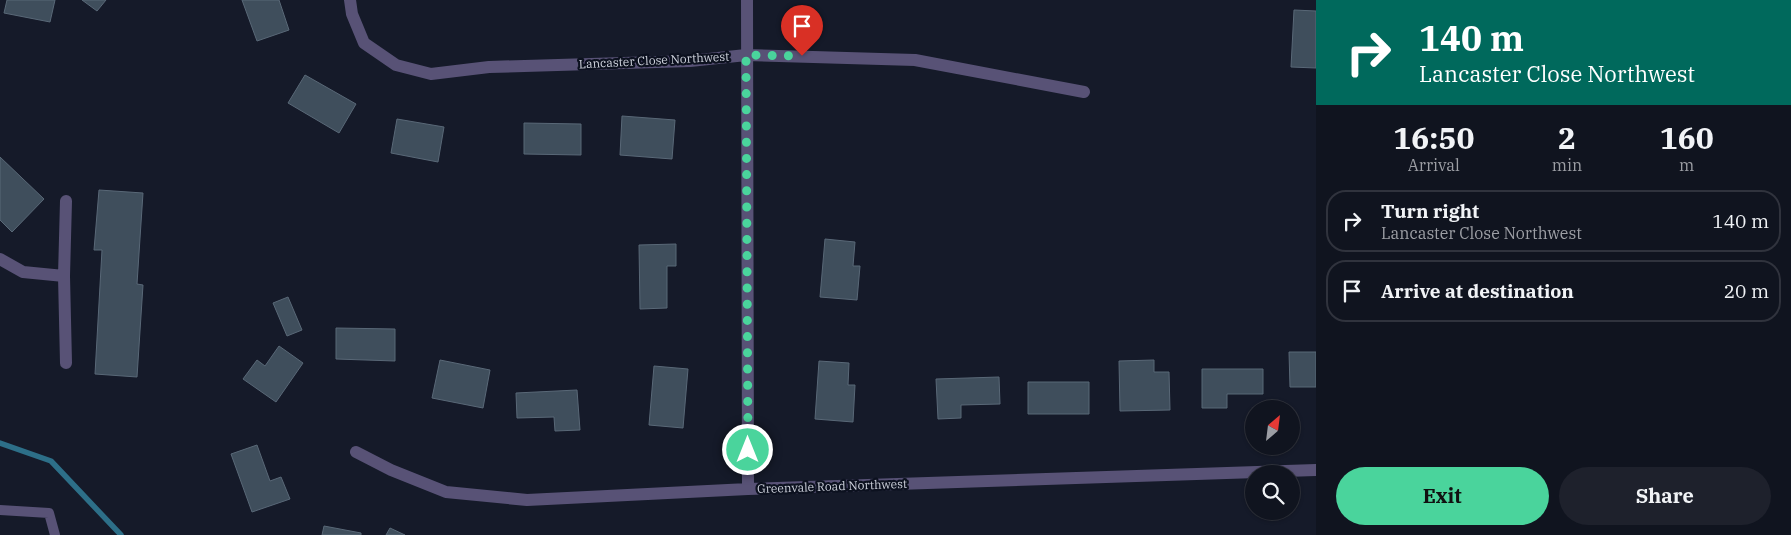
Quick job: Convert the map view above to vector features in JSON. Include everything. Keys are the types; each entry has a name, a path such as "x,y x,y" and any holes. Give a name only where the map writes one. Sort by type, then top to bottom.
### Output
{"street":[{"name":"Lancaster Close Northwest","path":"350,0 352,14 364,43 396,65 431,74 489,67 690,61 746,55 915,60 1084,92"},
{"path":"747,0 748,489"},
{"path":"66,201 64,276 66,363"},
{"path":"0,258 23,272 64,276"},
{"name":"Greenvale Road Northwest","path":"356,452 391,470 446,492 527,500 748,489 1316,470"}],"lane":[{"path":"0,510 49,513 55,535"}],"building":[{"path":"7,0 55,0 50,22 4,13"},
{"path":"82,0 106,0 97,11"},
{"path":"242,0 279,0 289,30 257,41"},
{"path":"1294,10 1316,11 1316,68 1291,67"},
{"path":"305,75 356,104 339,133 288,103"},
{"path":"622,116 675,120 672,159 620,155"},
{"path":"397,119 444,127 438,162 391,153"},
{"path":"524,123 581,124 581,155 524,154"},
{"path":"0,157 44,199 12,232 0,220"},
{"path":"99,190 143,193 137,284 143,285 137,377 95,374 102,250 94,250"},
{"path":"825,239 855,242 853,266 860,266 857,300 820,297"},
{"path":"676,244 676,266 667,266 667,308 640,309 639,245"},
{"path":"288,297 302,330 287,336 273,303"},
{"path":"336,328 395,329 395,361 336,359"},
{"path":"279,346 303,363 276,402 243,379 257,360 265,366"},
{"path":"1289,352 1316,352 1316,387 1290,387"},
{"path":"440,360 490,370 483,408 432,398"},
{"path":"1154,360 1154,372 1169,372 1170,410 1120,411 1119,361"},
{"path":"819,361 849,363 848,385 855,385 853,422 815,419"},
{"path":"654,366 688,369 683,428 649,425"},
{"path":"1202,369 1263,369 1263,394 1227,394 1227,408 1202,408"},
{"path":"999,377 1000,404 961,405 961,418 938,419 936,379"},
{"path":"1028,382 1089,382 1089,414 1028,414"},
{"path":"577,390 580,430 555,431 554,417 517,418 516,393"},
{"path":"257,445 270,481 281,477 290,499 252,512 231,454"},
{"path":"324,526 361,533 361,535 322,535"},
{"path":"390,528 405,535 386,535"}],"waterway":[{"path":"0,443 51,461 121,535"}],"route":[{"path":"748,450 746,55 802,56"}]}
